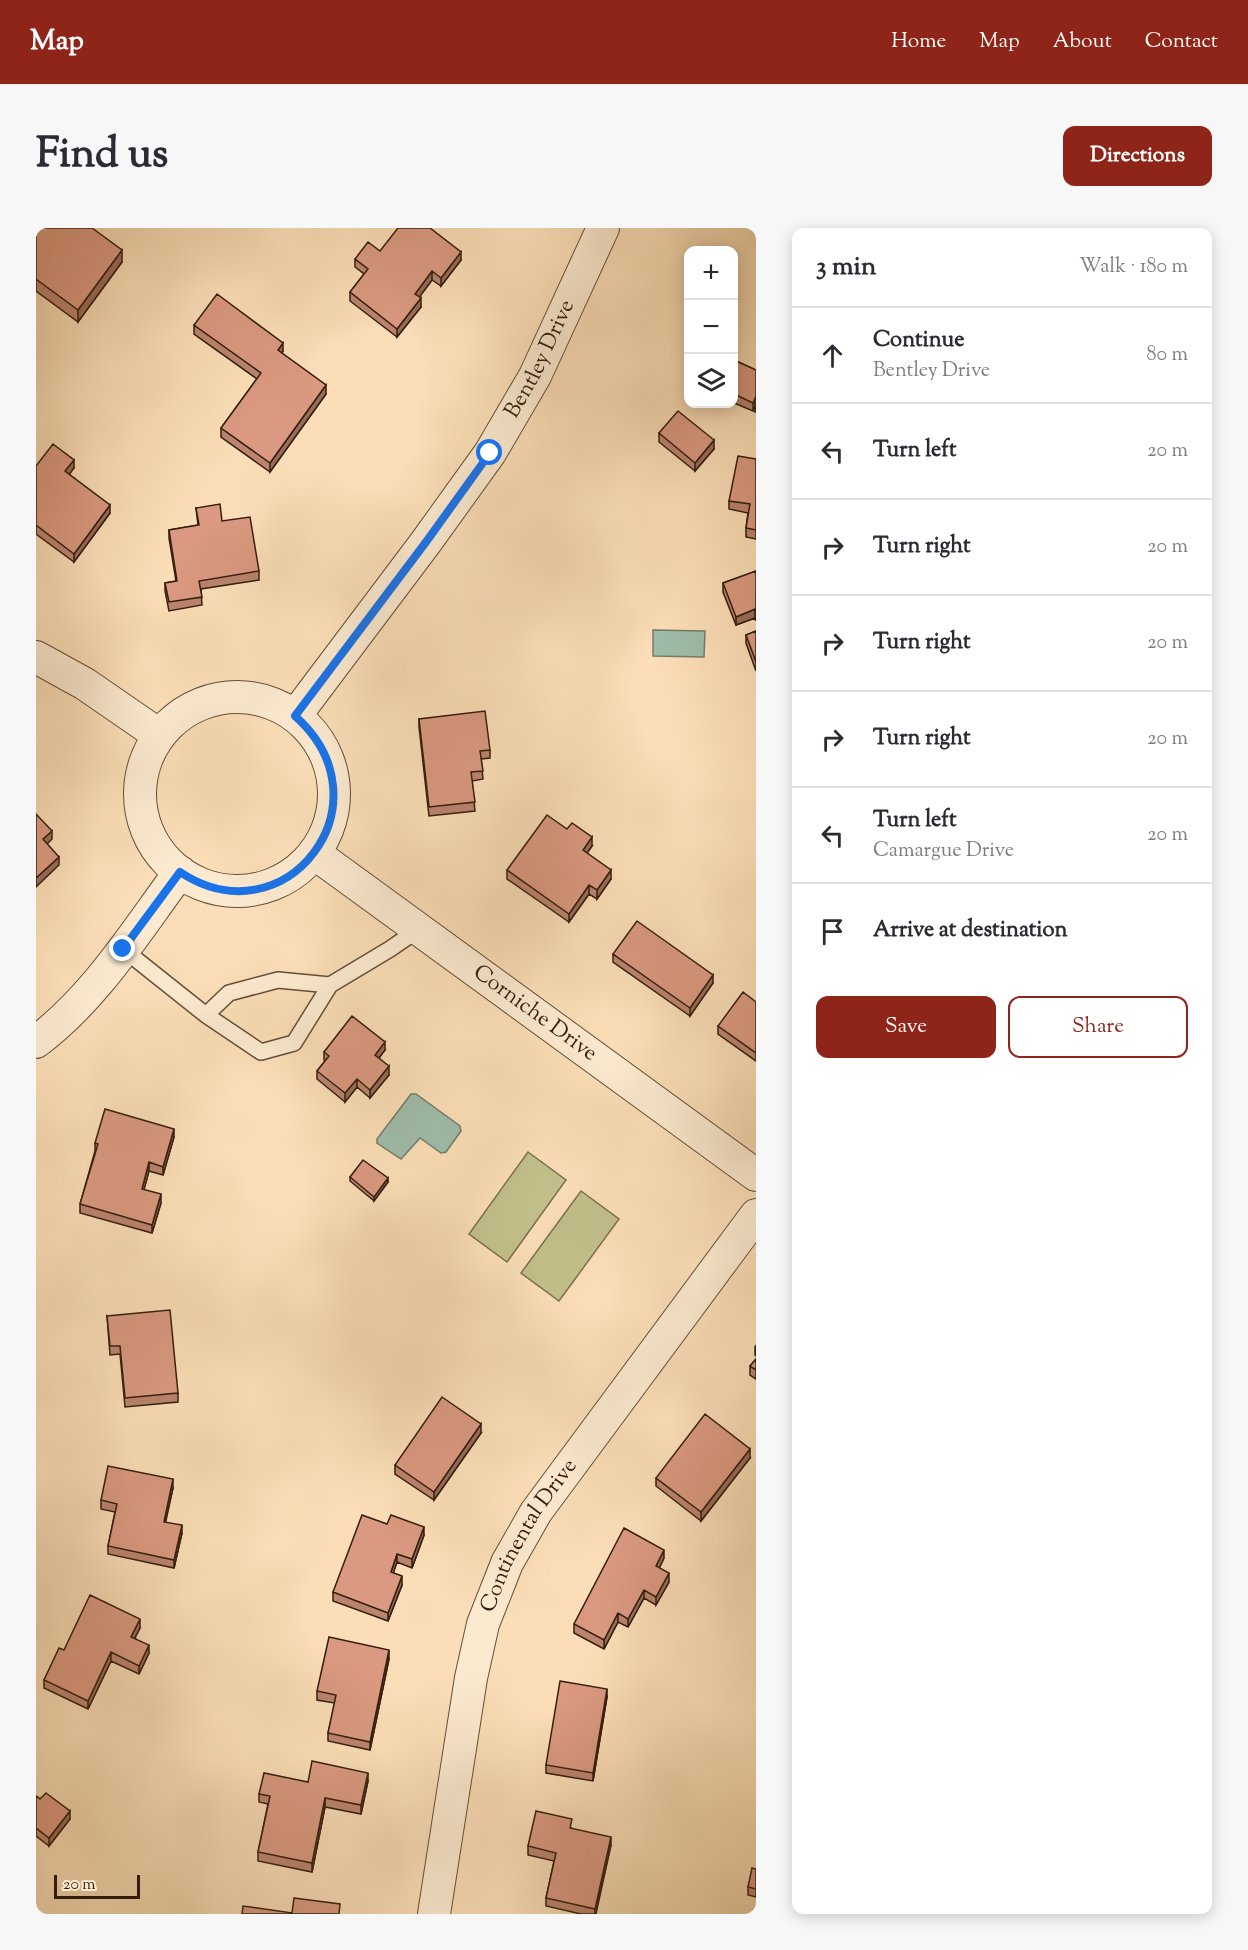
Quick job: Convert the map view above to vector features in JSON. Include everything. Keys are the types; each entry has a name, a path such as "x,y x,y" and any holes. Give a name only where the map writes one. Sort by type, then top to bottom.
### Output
{"street":[{"name":"Bentley Drive","path":"295,716 490,453 535,376 603,228"},
{"path":"36,657 85,684 159,735"},
{"path":"224,697 250,697 275,704 295,716 308,728 324,749 332,772 334,797 328,828 314,853 304,865 281,881 253,890 228,891 196,883 169,864 154,847 144,825 139,797 140,776 149,749 159,735 180,713 195,705 224,697"},
{"name":"Corniche Drive","path":"314,853 756,1175"},
{"path":"36,1042 64,1018 99,982 180,872"},
{"name":"Continental Drive","path":"434,1914 471,1678 483,1624 507,1563 536,1512 756,1215"}],"lane":[{"path":"123,949 206,1015 261,1052 294,1044 330,985 419,929"},
{"path":"206,1015 229,993 278,980 330,985"}],"shaded area":[{"path":"653,630 705,631 704,657 653,656"},
{"path":"411,1094 416,1094 460,1126 461,1131 446,1152 441,1153 420,1138 401,1159 377,1143 377,1139"},
{"path":"528,1152 566,1180 507,1262 469,1234"},
{"path":"581,1191 619,1219 559,1301 521,1273"}],"building":[{"path":"36,228 92,228 122,250 78,310 36,279"},
{"path":"398,228 430,228 461,252 441,278 432,271 415,294 421,298 397,329 350,292 368,269 355,259 368,242 380,251"},
{"path":"217,294 283,343 278,350 326,385 270,463 221,428 261,373 194,325"},
{"path":"738,362 756,370 756,396 753,403 738,396"},
{"path":"678,411 714,440 695,463 659,433"},
{"path":"53,444 74,460 65,471 110,505 74,554 36,525 36,466"},
{"path":"738,456 756,459 756,530 746,528 750,504 729,501"},
{"path":"220,504 222,521 250,517 259,571 199,581 202,597 169,602 165,583 177,581 169,530 199,525 196,508"},
{"path":"756,571 756,612 755,609 736,617 723,583"},
{"path":"756,631 756,662 746,635"},
{"path":"485,711 490,750 480,751 483,771 471,772 475,802 429,807 419,719"},
{"path":"36,814 52,831 43,839 59,857 36,878"},
{"path":"547,815 567,829 572,823 592,837 583,850 611,870 597,890 589,885 569,914 507,870"},
{"path":"637,921 713,975 690,1008 613,954"},
{"path":"743,992 756,1002 756,1053 718,1026"},
{"path":"352,1016 385,1042 375,1055 389,1066 370,1090 357,1079 345,1093 317,1071 329,1056 324,1052"},
{"path":"105,1109 174,1129 163,1167 149,1162 142,1189 161,1194 152,1225 80,1204 98,1144 95,1143"},
{"path":"363,1160 388,1178 374,1197 350,1177"},
{"path":"170,1310 178,1393 125,1398 120,1346 110,1346 107,1316"},
{"path":"756,1359 756,1370 750,1366"},
{"path":"442,1397 481,1424 434,1492 395,1465"},
{"path":"705,1414 750,1449 701,1512 656,1478"},
{"path":"108,1466 173,1479 164,1522 182,1525 174,1560 108,1546 117,1504 101,1500"},
{"path":"362,1515 387,1524 391,1515 424,1527 412,1559 397,1554 391,1572 402,1576 388,1613 333,1592"},
{"path":"624,1528 664,1550 656,1566 669,1573 656,1597 644,1590 628,1619 618,1613 604,1640 574,1624"},
{"path":"90,1595 140,1619 131,1637 149,1645 139,1666 111,1652 88,1701 44,1680 59,1648 64,1650"},
{"path":"329,1637 389,1650 370,1742 328,1733 336,1695 317,1691"},
{"path":"560,1681 607,1689 593,1773 546,1765"},
{"path":"312,1761 368,1773 361,1805 325,1798 312,1863 258,1852 270,1796 259,1794 264,1773 308,1782"},
{"path":"46,1793 70,1811 49,1838 36,1828 36,1796 40,1799"},
{"path":"536,1811 572,1819 570,1828 611,1837 595,1909 546,1898 556,1853 528,1846"},
{"path":"752,1868 756,1869 756,1889 748,1887"},
{"path":"294,1898 340,1904 339,1914 242,1914 243,1906 292,1913"}],"route":[{"path":"123,949 180,872 196,883 228,891 253,890 281,881 304,865 314,853 328,828 334,797 332,772 324,749 308,728 295,716 490,453"}]}
